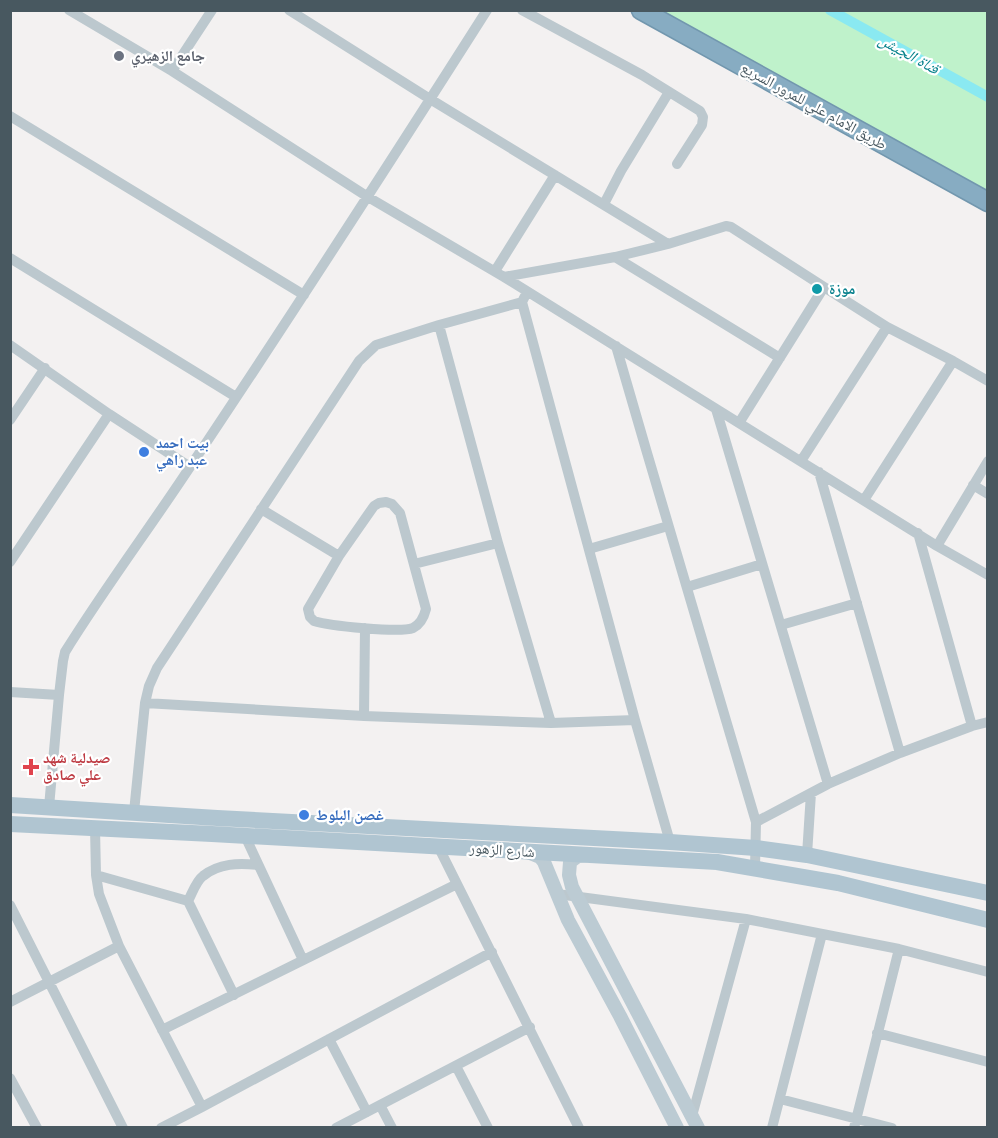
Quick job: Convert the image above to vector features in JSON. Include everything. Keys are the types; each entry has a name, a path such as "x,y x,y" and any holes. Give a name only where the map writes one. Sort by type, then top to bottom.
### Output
{"highway":[{"name":"طريق الامام علي للمرور السريع","path":"641,10 987,202"}],"main road":[{"name":"شارع الزهور","path":"10,805 756,848 807,855 987,893"},
{"name":"شارع الزهور","path":"10,825 717,862 838,883 987,920"}],"street":[{"path":"69,10 172,71 368,197 500,274 524,297 616,346 987,575"},
{"path":"172,71 212,10"},
{"path":"289,10 668,244"},
{"path":"49,807 65,652 304,295 487,10"},
{"path":"522,10 642,75 700,111 703,117 702,125 677,164"},
{"path":"604,204 621,171 669,92"},
{"path":"10,116 304,295"},
{"path":"500,274 555,175"},
{"path":"500,274 615,256 668,244 726,226 731,227 887,327 987,381"},
{"path":"615,256 780,358"},
{"path":"10,258 236,397"},
{"path":"739,423 824,287"},
{"path":"134,812 144,703 157,668 359,361 376,345 524,297"},
{"path":"524,297 589,549 670,842"},
{"path":"439,325 498,543 551,723"},
{"path":"801,461 887,327"},
{"path":"10,345 190,467"},
{"path":"616,346 756,822 755,868"},
{"path":"864,500 953,361"},
{"path":"10,420 45,368"},
{"path":"716,409 828,784"},
{"path":"10,562 110,414"},
{"path":"937,546 987,461"},
{"path":"819,472 900,753"},
{"path":"973,485 987,494"},
{"path":"379,502 392,504 400,513 426,609 424,618 413,628 406,629 365,628 318,622 310,618 308,609 311,602 339,556 374,506 379,502"},
{"path":"261,509 339,556"},
{"path":"589,549 668,526"},
{"path":"918,534 972,726"},
{"path":"414,564 498,543"},
{"path":"687,587 762,564"},
{"path":"781,626 857,603"},
{"path":"364,716 365,628"},
{"path":"10,692 59,695"},
{"path":"144,703 364,716 551,723 635,720"},
{"path":"756,822 828,784 900,753 987,722"},
{"path":"807,855 811,793"},
{"path":"95,828 96,875 99,894 120,946 201,1107"},
{"path":"245,836 303,960"},
{"path":"438,846 579,1128"},
{"path":"523,851 540,857 544,862 568,920 620,1016 676,1128"},
{"path":"590,855 578,856 570,862 569,875 572,887 695,1122"},
{"path":"188,901 202,876 220,867 237,863 258,865"},
{"path":"96,875 188,901 234,995"},
{"path":"162,1030 457,884"},
{"path":"557,894 746,919 899,949 987,972"},
{"path":"10,905 123,1128"},
{"path":"695,1122 746,919"},
{"path":"772,1128 822,934"},
{"path":"10,1002 120,946"},
{"path":"855,1123 899,949"},
{"path":"161,1128 492,952"},
{"path":"336,1128 530,1027"},
{"path":"877,1033 987,1062"},
{"path":"329,1039 367,1112"},
{"path":"456,1066 488,1128"},
{"path":"10,1078 37,1128"},
{"path":"780,1099 855,1123 892,1128"},
{"path":"380,1105 392,1128"}],"green space":[{"path":"649,11 987,11 987,197"}],"waterway":[{"name":"قناة الجيش","path":"830,10 988,97"}],"place":[{"name":"جامع الزهيري","path":"119,56"},
{"name":"موزة","path":"817,289"},
{"name":"بيت احمد عبد راهي","path":"144,452"},
{"name":"صيدلية شهد علي صادق","path":"31,767"},
{"name":"غصن البلوط","path":"304,815"}]}
